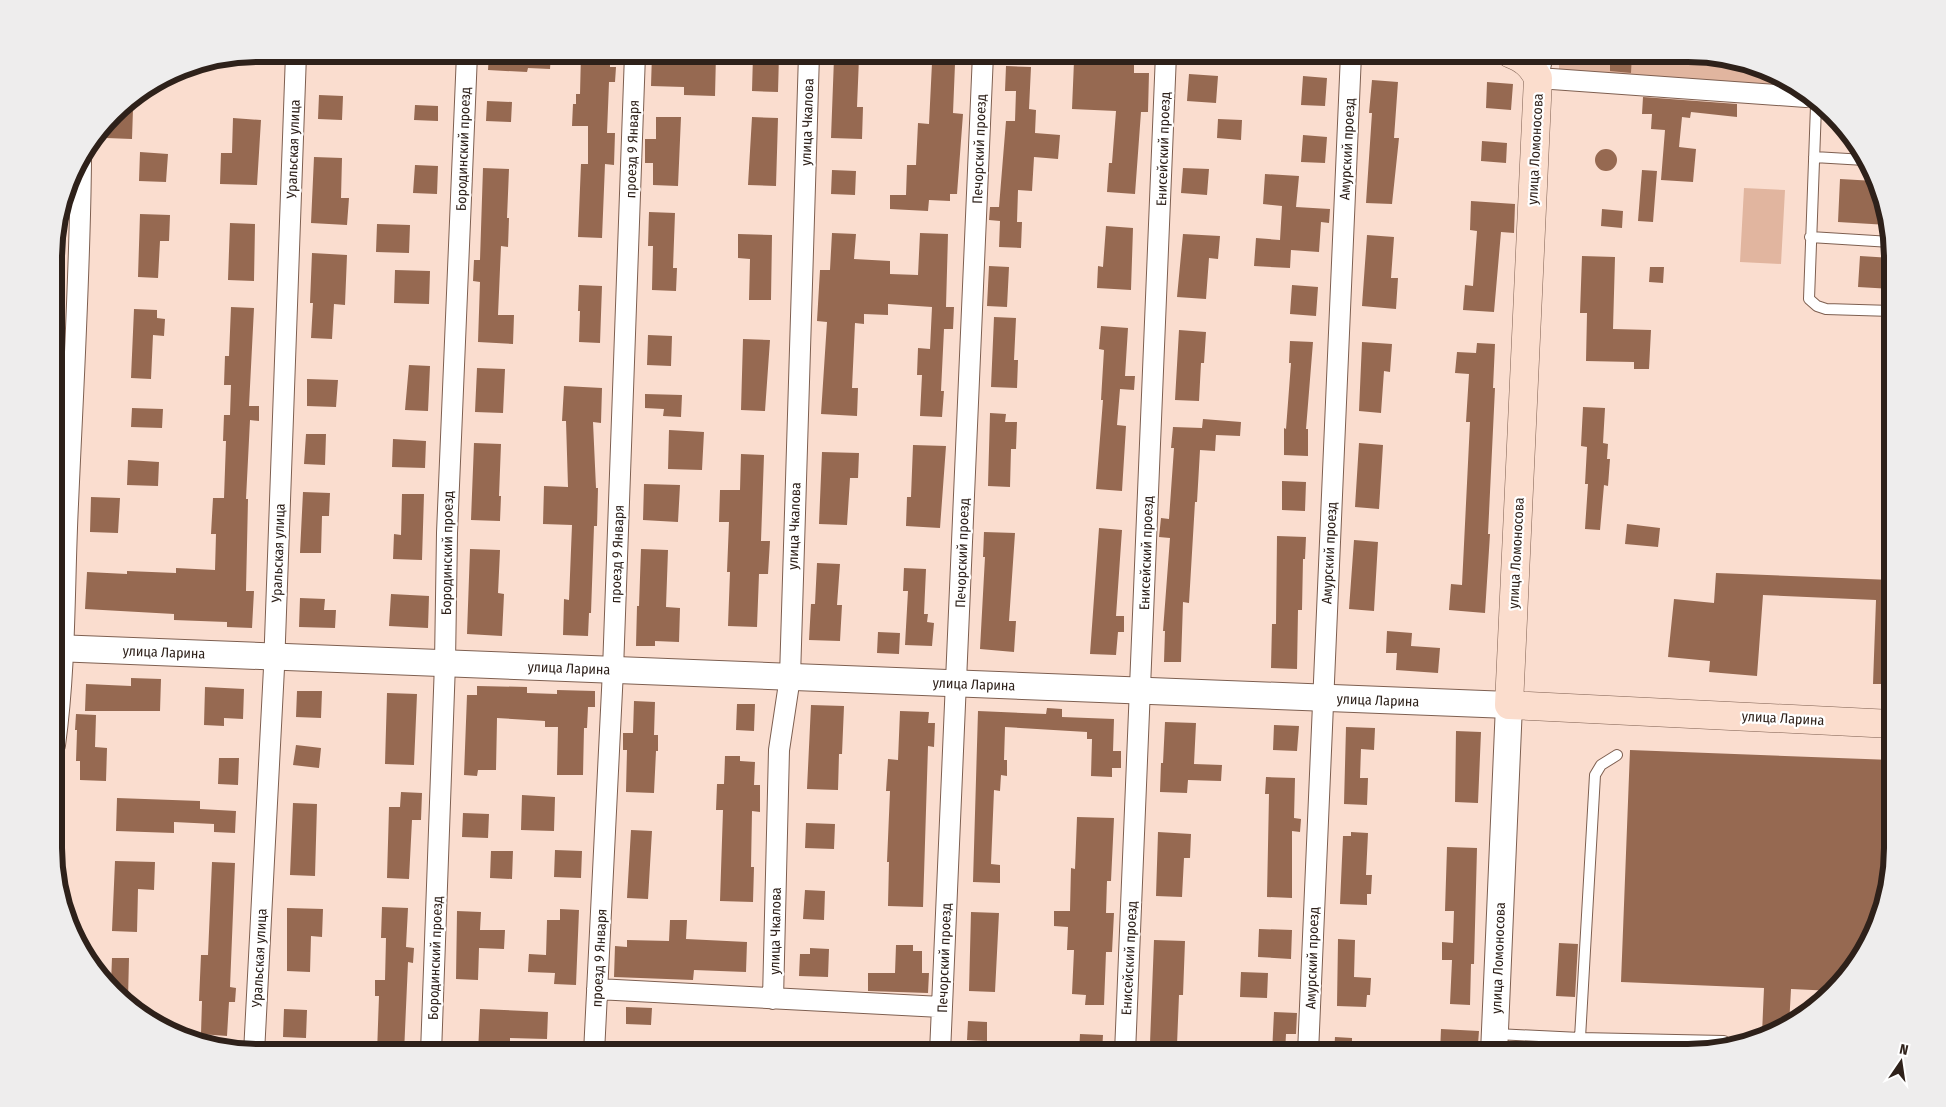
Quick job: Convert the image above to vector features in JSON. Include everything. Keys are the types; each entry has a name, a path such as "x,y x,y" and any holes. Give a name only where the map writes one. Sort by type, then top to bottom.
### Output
{"main road":[{"path":"1526,62 1532,68 1540,66"},
{"name":"улица Ломоносова","path":"1509,705 1540,66"},
{"name":"улица Ларина","path":"1509,705 1883,724"}],"street":[{"name":"Уральская улица","path":"254,1044 274,657 296,62"},
{"name":"Бородинский проезд","path":"431,1044 445,664 446,533 467,62"},
{"name":"проезд 9 Января","path":"594,1044 613,670 635,62"},
{"name":"улица Чкалова","path":"773,998 779,750 790,677 809,62"},
{"name":"Печорский проезд","path":"940,1044 983,62"},
{"name":"Енисейский проезд","path":"1125,1044 1166,62"},
{"name":"Амурский проезд","path":"1308,1044 1351,62"},
{"path":"1540,66 1796,96"},
{"path":"62,600 76,346 82,175"},
{"name":"улица Ларина","path":"62,648 1509,705"},
{"name":"улица Ломоносова","path":"1495,1043 1509,705"},
{"path":"597,989 941,1007"}],"lane":[{"path":"1816,110 1808,294 1812,302 1826,309 1883,311"},
{"path":"1814,158 1856,160"},
{"path":"1810,237 1883,241"},
{"path":"1580,1038 1595,775 1601,765 1617,755"},
{"path":"1495,1043 1580,1038 1724,1041"}],"shaded area":[{"path":"1559,62 1687,62 1713,64 1738,69 1762,77 1793,94 1559,81"},
{"path":"1744,188 1785,190 1781,264 1740,262"}],"building":[{"path":"488,62 550,62 550,69 528,68 527,72 488,70"},
{"path":"581,62 610,62 610,67 616,67 615,82 609,82 607,133 615,133 614,165 605,164 602,238 578,237 581,164 588,164 588,126 572,126 573,104 576,104 576,94 580,94"},
{"path":"652,62 716,62 715,96 684,95 684,87 651,86"},
{"path":"753,62 779,62 778,92 752,91"},
{"path":"834,62 859,62 857,107 863,107 862,139 831,138"},
{"path":"1074,62 1134,63 1134,73 1149,73 1148,112 1141,112 1135,194 1107,192 1109,163 1112,163 1116,111 1072,109"},
{"path":"1610,62 1632,62 1631,73 1610,71"},
{"path":"932,63 955,64 953,113 963,114 957,194 950,194 950,201 929,200 928,211 890,209 890,195 906,195 907,165 916,165 918,123 929,124"},
{"path":"1006,66 1031,67 1029,109 1036,110 1035,133 1060,135 1058,159 1034,157 1032,191 1018,190 1017,222 1022,222 1021,248 999,247 1000,221 989,220 990,207 999,207 1006,121 1015,121 1016,91 1005,91"},
{"path":"1189,74 1218,76 1216,103 1187,101"},
{"path":"1303,76 1327,78 1325,106 1301,105"},
{"path":"1372,80 1398,82 1394,138 1399,138 1392,204 1366,203 1372,113 1369,113"},
{"path":"1487,82 1513,84 1511,110 1486,108"},
{"path":"319,95 343,96 342,120 318,119"},
{"path":"1643,97 1737,104 1737,117 1691,112 1690,118 1682,117 1679,147 1696,149 1693,182 1661,180 1665,130 1651,129 1652,114 1642,114"},
{"path":"487,101 512,102 511,122 486,121"},
{"path":"415,105 438,106 438,121 414,120"},
{"path":"133,109 132,139 106,138 111,129"},
{"path":"656,117 681,117 678,186 653,185 653,163 645,163 645,139 656,139"},
{"path":"752,117 778,118 776,186 748,185"},
{"path":"233,118 261,120 257,185 220,184 221,153 232,153"},
{"path":"1218,119 1242,120 1241,140 1217,138"},
{"path":"1303,135 1327,137 1325,163 1301,162"},
{"path":"1482,141 1507,143 1506,163 1481,161"},
{"path":"1606,149 1614,152 1617,160 1614,168 1606,171 1598,168 1595,160 1598,152"},
{"path":"140,152 168,154 166,182 139,181"},
{"path":"314,157 342,158 341,198 349,198 347,225 311,223"},
{"path":"415,165 438,166 437,194 413,193"},
{"path":"483,168 509,169 508,247 501,246 498,315 514,315 513,344 478,342 480,282 473,281 474,260 480,260"},
{"path":"1183,168 1209,169 1207,195 1181,193"},
{"path":"832,170 856,171 855,195 831,194"},
{"path":"1642,170 1657,171 1653,222 1638,221"},
{"path":"1265,174 1299,176 1296,207 1330,209 1329,223 1321,222 1319,252 1291,250 1290,268 1254,266 1256,238 1280,240 1282,206 1263,204"},
{"path":"1840,179 1867,181 1881,225 1838,222"},
{"path":"1471,201 1515,204 1514,233 1501,232 1494,312 1463,310 1465,285 1473,286 1477,231 1470,230"},
{"path":"1602,209 1623,211 1622,228 1601,226"},
{"path":"649,212 675,213 673,268 677,268 676,291 652,290 653,246 648,246"},
{"path":"140,214 170,215 169,241 160,241 158,278 138,277"},
{"path":"230,223 255,224 254,281 228,280"},
{"path":"377,224 410,225 409,253 376,252"},
{"path":"1106,226 1133,228 1131,290 1097,288 1098,266 1103,267"},
{"path":"832,233 856,234 854,259 890,261 890,274 918,275 920,233 948,234 946,307 954,307 953,329 944,329 941,391 944,391 942,417 920,416 922,375 917,375 918,348 930,349 932,307 888,304 888,315 864,314 864,324 855,323 852,388 858,388 857,416 821,414 827,322 817,321 820,270 830,270"},
{"path":"738,234 772,235 771,300 749,300 750,259 738,258"},
{"path":"1183,234 1220,236 1218,259 1209,258 1206,299 1177,297"},
{"path":"1367,235 1394,237 1391,278 1398,278 1396,309 1362,306"},
{"path":"312,253 347,255 345,305 334,304 332,339 311,338 313,303 310,303"},
{"path":"1582,256 1615,257 1613,329 1651,330 1649,369 1634,369 1634,362 1586,361 1587,313 1580,313"},
{"path":"1860,256 1883,257 1883,288 1858,287"},
{"path":"989,266 1009,267 1007,307 987,306"},
{"path":"1650,267 1664,267 1663,283 1649,282"},
{"path":"395,270 430,271 429,304 394,303"},
{"path":"579,285 602,286 600,343 579,342"},
{"path":"1292,285 1318,287 1316,316 1290,314"},
{"path":"231,307 254,308 249,406 259,406 259,421 250,420 246,499 248,499 246,591 254,591 252,628 227,627 227,622 174,620 174,614 85,609 87,572 127,574 127,571 176,573 176,568 215,570 216,534 211,534 213,498 224,498 226,441 223,441 224,415 230,415 231,385 224,385 225,356 229,356"},
{"path":"134,309 157,310 157,318 165,319 164,336 153,335 151,379 131,378"},
{"path":"994,317 1016,318 1014,360 1018,360 1017,388 991,387"},
{"path":"1101,326 1128,328 1125,376 1135,376 1134,390 1120,389 1117,425 1126,426 1122,491 1096,489 1103,400 1101,400 1104,350 1099,349"},
{"path":"1179,330 1206,332 1204,363 1201,363 1199,401 1175,400"},
{"path":"648,335 672,336 671,366 647,365"},
{"path":"743,339 770,340 765,411 741,410"},
{"path":"1290,341 1313,342 1306,429 1308,429 1308,456 1284,455 1284,428 1286,429 1291,363 1289,363"},
{"path":"1362,342 1392,344 1390,372 1384,371 1381,413 1359,411"},
{"path":"1477,343 1495,344 1493,388 1495,388 1488,534 1490,534 1485,613 1449,610 1451,584 1462,585 1470,422 1466,422 1469,374 1455,373 1457,352 1476,353"},
{"path":"409,365 430,366 428,411 405,410"},
{"path":"477,368 505,369 503,413 475,412"},
{"path":"307,379 338,380 336,407 307,406"},
{"path":"564,386 602,388 601,423 593,422 596,488 598,488 597,526 594,526 591,613 589,613 588,636 563,635 564,599 569,600 572,525 543,524 544,486 568,487 566,421 562,421"},
{"path":"645,394 682,395 681,417 663,416 664,409 645,408"},
{"path":"1583,407 1605,408 1603,443 1608,444 1607,459 1610,459 1608,486 1604,485 1600,530 1585,529 1588,484 1585,484 1587,447 1581,446"},
{"path":"132,408 163,409 162,428 131,427"},
{"path":"990,413 1006,414 1005,422 1017,422 1016,449 1011,449 1010,487 988,486"},
{"path":"1203,419 1241,422 1240,436 1216,435 1215,451 1200,450 1189,603 1183,602 1181,662 1164,662 1165,631 1163,631 1170,538 1159,537 1161,518 1169,519 1174,448 1171,448 1173,427 1202,428"},
{"path":"669,430 704,432 702,470 668,469"},
{"path":"306,434 326,434 325,465 304,464"},
{"path":"393,439 426,441 425,468 392,467"},
{"path":"474,443 501,444 500,521 471,520"},
{"path":"1359,443 1383,445 1379,509 1355,507"},
{"path":"913,445 946,446 940,528 906,526 907,497 911,497"},
{"path":"822,452 859,453 858,478 850,478 847,525 819,524"},
{"path":"741,454 764,455 761,541 770,541 768,574 759,574 757,627 728,626 730,572 727,572 729,522 719,522 720,490 740,490"},
{"path":"128,460 159,462 158,486 127,485"},
{"path":"1282,481 1306,482 1305,511 1282,510"},
{"path":"644,484 680,485 678,522 643,520"},
{"path":"303,492 330,493 329,516 322,516 321,553 300,553"},
{"path":"402,494 424,494 422,560 393,559 394,534 401,535"},
{"path":"91,497 120,498 118,533 90,532"},
{"path":"1627,524 1660,528 1658,547 1625,544"},
{"path":"1099,528 1122,530 1116,616 1124,616 1124,632 1118,632 1116,655 1090,654"},
{"path":"984,532 1015,533 1009,621 1016,621 1014,652 980,649 985,557 983,557"},
{"path":"1277,536 1306,537 1305,559 1303,559 1302,610 1298,610 1297,669 1271,668 1272,624 1276,624"},
{"path":"1354,540 1378,542 1374,611 1349,609"},
{"path":"470,549 500,550 498,593 504,594 502,636 467,634"},
{"path":"641,549 668,550 666,607 680,608 679,642 655,641 655,646 636,646"},
{"path":"817,563 840,564 837,605 842,605 840,641 809,640 811,604 815,604"},
{"path":"904,568 926,569 924,614 928,614 927,622 934,623 932,646 905,645 908,591 903,591"},
{"path":"1716,573 1883,580 1883,684 1873,684 1876,600 1763,595 1757,676 1709,672 1710,661 1668,657 1674,599 1714,603"},
{"path":"391,594 429,596 428,628 389,626"},
{"path":"300,598 325,599 324,610 336,610 335,628 299,627"},
{"path":"1387,631 1412,633 1411,646 1440,648 1438,673 1396,670 1397,653 1386,653"},
{"path":"878,632 900,633 899,654 877,653"},
{"path":"131,678 161,679 160,711 85,711 86,684 131,686"},
{"path":"477,686 527,687 527,693 557,694 557,690 595,691 595,707 588,707 587,728 584,728 583,775 557,775 558,727 545,727 545,721 497,718 496,770 478,770 477,776 464,775 467,695 477,695"},
{"path":"205,687 244,689 243,719 224,718 224,726 204,725"},
{"path":"297,691 322,691 321,718 296,717"},
{"path":"387,693 417,694 414,765 385,764"},
{"path":"634,701 655,702 654,735 658,735 658,751 656,751 654,793 626,792 627,750 623,750 623,733 633,733"},
{"path":"737,704 755,704 754,731 736,730"},
{"path":"811,705 844,706 842,754 839,754 838,790 807,789"},
{"path":"1047,708 1062,709 1062,717 1114,719 1113,751 1121,751 1121,768 1112,768 1112,777 1091,776 1092,739 1087,739 1087,732 1005,727 1004,760 1007,760 1007,776 1001,775 1000,791 994,790 991,864 1000,865 1000,883 973,882 978,711 1046,714"},
{"path":"900,711 929,712 928,723 935,723 934,747 928,746 923,907 888,906 889,862 887,862 890,791 886,791 888,759 898,760"},
{"path":"76,714 96,715 95,747 107,748 106,781 80,780 80,761 76,761"},
{"path":"1165,722 1196,723 1194,764 1222,765 1221,781 1188,780 1187,793 1160,792"},
{"path":"1274,725 1299,726 1297,751 1273,750"},
{"path":"1346,727 1375,728 1374,750 1361,749 1360,778 1368,778 1367,805 1344,804"},
{"path":"1456,731 1481,732 1478,803 1455,802"},
{"path":"296,745 321,748 319,768 293,765"},
{"path":"1630,750 1883,760 1883,861 1877,899 1869,923 1857,946 1843,968 1823,990 1791,989 1790,1015 1762,1030 1764,988 1621,982"},
{"path":"725,756 740,756 740,761 755,762 754,785 760,785 760,812 752,811 751,867 754,867 753,902 720,901 723,810 716,810 717,784 724,784"},
{"path":"219,758 239,758 238,785 218,784"},
{"path":"1266,777 1295,778 1294,818 1301,819 1300,832 1292,831 1292,898 1267,897 1269,794 1265,794"},
{"path":"401,792 422,793 421,820 412,820 409,879 387,878 389,807 400,807"},
{"path":"522,795 555,797 554,831 521,830"},
{"path":"117,798 200,801 200,809 236,811 235,833 214,832 214,824 174,822 174,833 116,831"},
{"path":"293,803 317,804 315,876 290,875"},
{"path":"463,813 489,814 488,838 462,837"},
{"path":"1077,817 1114,818 1111,881 1107,881 1106,913 1114,913 1112,952 1106,952 1104,1005 1085,1005 1086,995 1072,994 1074,950 1067,950 1068,927 1054,926 1054,911 1070,911 1071,868 1075,869"},
{"path":"806,823 835,824 834,849 805,848"},
{"path":"631,830 652,831 648,899 627,898"},
{"path":"1158,832 1191,834 1190,858 1184,858 1182,897 1156,896"},
{"path":"1351,832 1368,833 1366,875 1372,875 1371,894 1367,894 1367,905 1340,904 1343,836 1351,836"},
{"path":"1447,847 1477,848 1474,964 1471,964 1470,1005 1450,1004 1452,960 1442,960 1442,942 1453,943 1454,911 1445,911"},
{"path":"555,850 582,851 581,878 554,877"},
{"path":"491,851 513,851 512,879 490,878"},
{"path":"115,861 155,862 154,890 138,889 137,932 112,931"},
{"path":"212,862 235,863 230,987 236,988 235,1002 229,1002 227,1036 201,1034 202,1001 199,1001 201,955 208,955"},
{"path":"805,890 825,891 824,920 803,919"},
{"path":"382,907 408,908 406,947 414,948 413,963 408,962 404,1044 377,1044 379,996 375,996 375,980 385,980 386,938 381,938"},
{"path":"287,908 323,909 322,937 311,936 310,972 287,971"},
{"path":"560,909 579,910 576,985 554,984 555,973 528,972 529,954 546,955 547,920 560,920"},
{"path":"457,911 481,912 480,930 505,930 504,949 479,948 478,980 456,979"},
{"path":"971,912 999,913 995,992 969,991"},
{"path":"670,920 687,920 686,939 747,942 746,972 694,970 693,980 614,977 615,946 627,947 627,940 669,941"},
{"path":"1259,929 1292,930 1291,959 1258,957"},
{"path":"1338,939 1355,940 1354,977 1371,978 1370,995 1367,995 1366,1007 1337,1006"},
{"path":"1154,940 1185,941 1183,995 1179,995 1177,1044 1150,1043"},
{"path":"1559,943 1578,944 1575,997 1556,996"},
{"path":"896,945 913,945 913,951 922,951 922,973 929,973 928,993 868,991 868,973 895,973"},
{"path":"810,948 829,949 828,977 799,976 800,954 810,954"},
{"path":"112,958 129,958 128,995 111,978"},
{"path":"1241,972 1268,973 1267,998 1240,997"},
{"path":"626,1007 652,1008 651,1025 626,1024"},
{"path":"284,1009 307,1010 306,1038 283,1037"},
{"path":"480,1009 548,1012 547,1039 510,1038 510,1044 478,1044"},
{"path":"1274,1012 1297,1013 1296,1034 1286,1034 1285,1044 1272,1044"},
{"path":"968,1021 987,1022 987,1041 967,1040"},
{"path":"1441,1029 1479,1031 1478,1044 1440,1044"},
{"path":"1080,1034 1103,1035 1102,1044 1079,1044"},
{"path":"1335,1037 1352,1038 1352,1044 1335,1044"}]}
